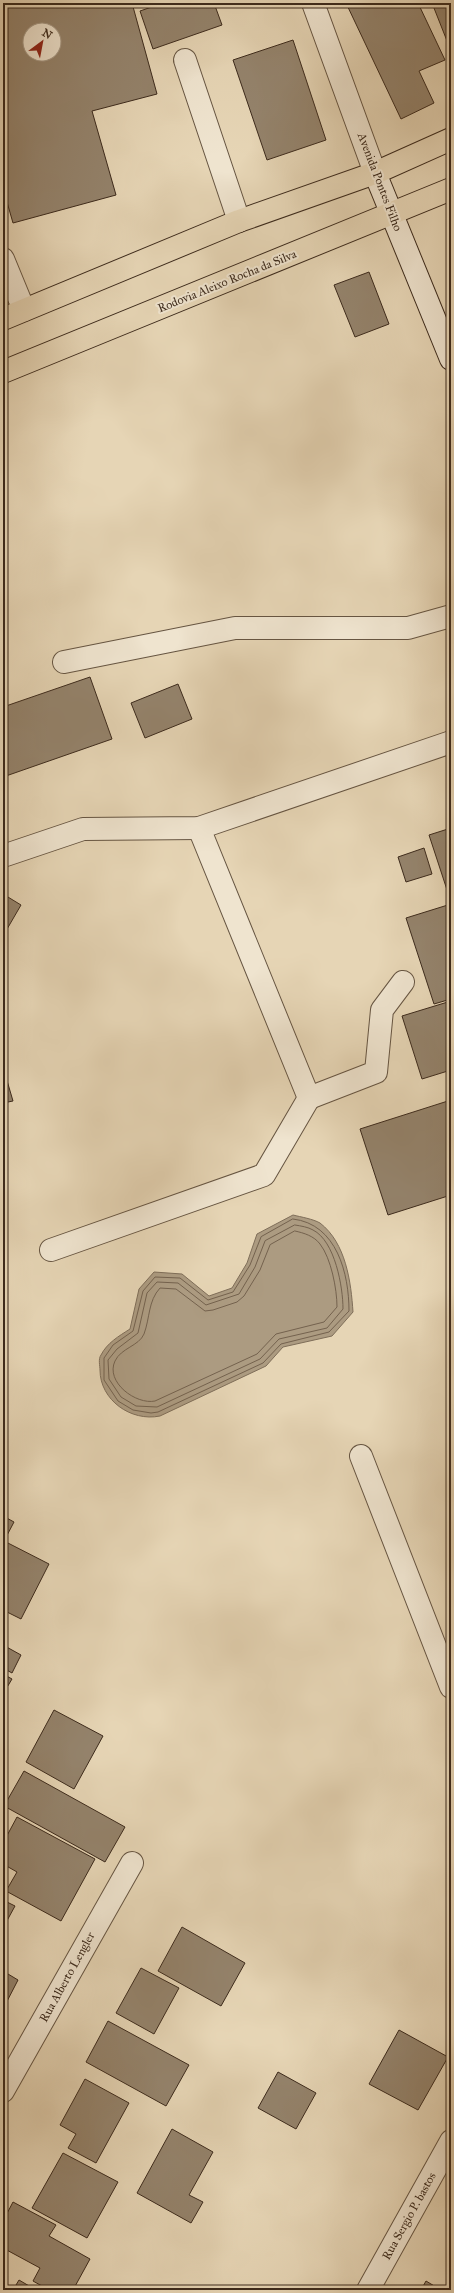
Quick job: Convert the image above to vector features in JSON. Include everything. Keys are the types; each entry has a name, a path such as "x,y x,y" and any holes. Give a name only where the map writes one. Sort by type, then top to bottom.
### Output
{"main road":[{"path":"3,318 239,221 375,173 451,139"},
{"name":"Rodovia Aleixo Rocha da Silva","path":"3,372 451,189"}],"street":[{"name":"Avenida Pontes Filho","path":"313,3 375,173 451,359"},
{"path":"185,60 239,221"},
{"path":"3,259 24,310"},
{"path":"64,662 235,628 408,628 451,616"},
{"path":"6,855 83,829 199,828 451,742"},
{"path":"199,828 309,1098"},
{"path":"51,1250 264,1175 309,1098 376,1072 382,1010 403,982"},
{"path":"361,1456 451,1687"},
{"name":"Rua Alberto Lengler","path":"3,2091 132,1863"},
{"name":"Rua Sergio P. bastos","path":"368,2290 451,2141"}],"water":[{"path":"293,1215 320,1223 329,1231 336,1241 346,1264 351,1288 353,1312 332,1336 283,1347 266,1366 160,1416 138,1416 128,1412 111,1399 105,1391 101,1381 99,1362 100,1357 110,1343 130,1329 139,1289 154,1272 182,1274 209,1296 232,1288 247,1263 257,1234"}],"building":[{"path":"3,3 132,3 157,94 92,111 116,195 13,223 3,188 3,54 6,53 3,41"},
{"path":"163,3 214,3 222,25 153,49 140,11"},
{"path":"346,3 418,3 445,60 419,71 434,103 401,119"},
{"path":"432,3 451,3 451,51"},
{"path":"293,40 326,140 267,160 233,60"},
{"path":"369,272 389,324 355,337 334,285"},
{"path":"90,677 112,739 3,777 3,707"},
{"path":"178,684 192,719 145,738 131,703"},
{"path":"451,828 451,899 450,899 429,835"},
{"path":"424,848 432,874 406,882 398,857"},
{"path":"3,894 21,905 3,936"},
{"path":"451,904 451,999 434,1004 406,918"},
{"path":"451,1001 451,1070 422,1079 402,1016"},
{"path":"3,1067 13,1101 3,1103"},
{"path":"451,1100 451,1195 388,1215 360,1129"},
{"path":"3,1516 14,1522 4,1541 49,1564 21,1619 3,1610"},
{"path":"3,1645 21,1655 12,1673 3,1668"},
{"path":"3,1674 12,1679 3,1694"},
{"path":"54,1710 103,1736 74,1789 26,1762"},
{"path":"24,1771 125,1827 105,1862 4,1806"},
{"path":"17,1817 95,1859 61,1921 6,1891 17,1872 3,1864 3,1843"},
{"path":"3,1900 15,1906 3,1928"},
{"path":"182,1927 245,1963 221,2006 158,1971"},
{"path":"141,1968 179,1988 154,2034 116,2013"},
{"path":"3,1971 18,1980 3,2009"},
{"path":"108,2021 189,2065 166,2106 86,2062"},
{"path":"399,2030 448,2057 418,2110 369,2084"},
{"path":"278,2072 316,2093 296,2129 258,2108"},
{"path":"85,2079 129,2103 96,2163 68,2148 76,2134 60,2125"},
{"path":"172,2129 213,2152 189,2195 203,2202 191,2223 137,2193"},
{"path":"63,2153 118,2182 87,2238 32,2208"},
{"path":"13,2202 56,2225 49,2236 90,2259 73,2290 49,2290 33,2281 40,2268 3,2248 3,2221"},
{"path":"19,2280 36,2290 13,2290"},
{"path":"426,2281 441,2290 421,2290"}]}
